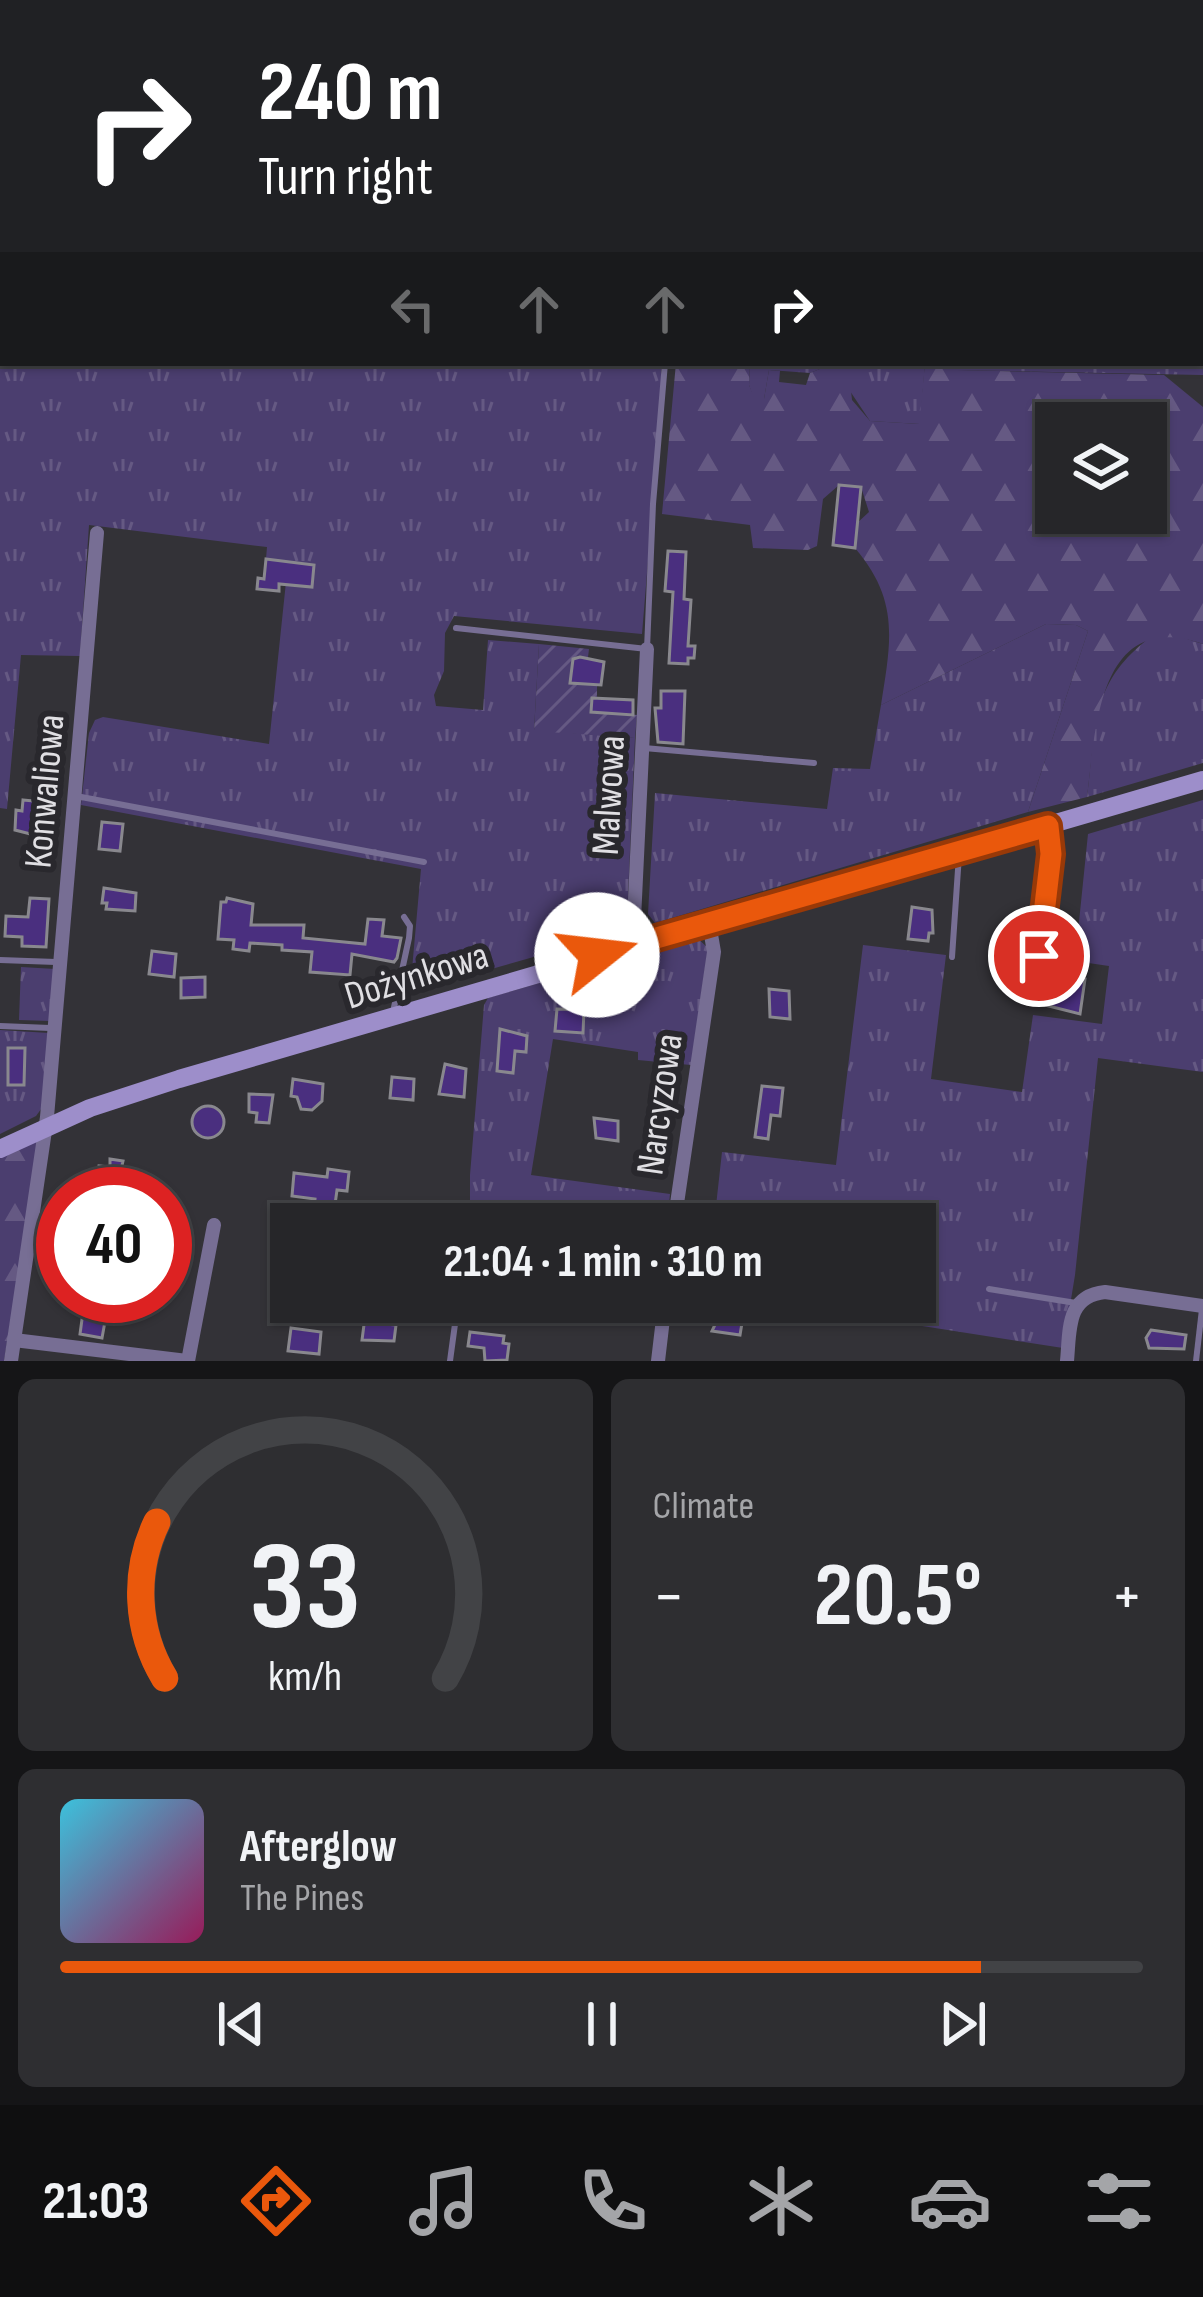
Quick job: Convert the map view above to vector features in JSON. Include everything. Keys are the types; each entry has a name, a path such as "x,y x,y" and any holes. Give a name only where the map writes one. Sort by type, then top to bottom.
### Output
{"street":[{"name":"Konwaliowa","path":"11,1361 44,1126 97,533"},
{"name":"Malwowa","path":"637,944 634,919 646,649"},
{"name":"Dożynkowa","path":"0,1149 117,1098 1203,780"},
{"name":"Narcyzowa","path":"677,1203 713,952 709,923"},
{"path":"14,1340 96,1356 188,1361 214,1225"},
{"path":"1066,1361 1071,1315 1076,1303 1090,1293 1203,1306"},
{"path":"658,1361 663,1323"}],"lane":[{"path":"457,628 646,649 664,366"},
{"path":"642,748 814,763"},
{"path":"76,796 424,862"},
{"path":"1039,956 1051,854 1048,826"},
{"path":"952,957 961,866 958,852"},
{"path":"394,1015 392,1003 410,938 404,917"},
{"path":"0,960 61,962"},
{"path":"0,1026 54,1028"},
{"path":"989,1289 1076,1303"},
{"path":"1196,1361 1203,1306"},
{"path":"450,1361 455,1323"}],"green space":[{"path":"0,366 661,366 642,634 454,616 445,633 444,671 434,695 436,706 483,710 488,640 539,644 534,730 635,738 627,918 618,933 410,992 421,869 81,805 89,733 95,720 103,717 269,744 288,563 266,559 267,547 89,525 80,656 21,655 7,809 0,808"},
{"path":"676,366 750,366 749,385 755,399 764,399 769,370 780,371 779,382 806,385 810,373 836,366 849,372 852,400 870,421 919,424 925,366 1164,375 1203,407 1203,644 1169,637 1142,643 1123,658 1100,708 1087,797 1028,812 1088,631 1076,625 1046,624 881,705 889,622 879,586 855,548 855,525 869,512 861,487 839,485 823,499 817,546 808,550 753,548 750,525 662,514"},
{"path":"750,366 827,366 810,373 769,370 764,399 754,399"},
{"path":"833,366 925,366 920,424 870,421"},
{"path":"956,366 1203,366 1203,375 956,370"},
{"path":"1046,624 1076,625 1088,631 1028,812 655,923 648,914 655,793 827,809 833,768 870,769 881,705"},
{"path":"1152,636 1203,644 1203,763 1087,797 1095,727 1107,688 1117,670"},
{"path":"539,644 589,649 588,657 573,660 571,682 597,685 597,711 637,715 635,738 534,731"},
{"path":"1203,800 1203,1072 1098,1058 1063,1348 903,1323 936,1323 936,1203 716,1203 722,1152 836,1165 863,945 946,955 931,1079 1022,1092 1033,1015 1102,1024 1109,966 1075,961 1088,834"},
{"path":"696,937 708,948 691,1065 638,1060 638,1052 553,1039 531,1175 670,1194 669,1203 470,1203 488,998"},
{"path":"21,967 55,969 50,1021 19,1020"},
{"path":"0,1030 49,1033 44,1105 36,1116 0,1134"},
{"path":"40,1138 4,1361 0,1361 0,1158"}],"building":[{"path":"839,485 861,487 855,548 833,545"},
{"path":"668,551 686,552 684,599 691,600 688,646 695,646 688,664 669,663 673,592 665,591"},
{"path":"266,559 314,565 312,587 279,584 279,591 257,589 258,578 264,579"},
{"path":"573,659 604,662 601,685 570,683"},
{"path":"661,691 685,691 683,744 658,742 655,708 661,708"},
{"path":"592,698 633,700 633,715 591,712"},
{"path":"23,800 45,802 44,813 48,813 42,837 15,830 16,810 22,811"},
{"path":"102,822 123,824 120,851 99,849"},
{"path":"104,888 136,893 135,911 106,909"},
{"path":"30,898 49,899 46,947 22,946 22,937 5,936 6,916 28,917"},
{"path":"227,898 253,904 251,925 304,925 303,938 365,944 368,919 384,920 382,936 401,938 397,958 394,962 352,954 350,975 310,972 312,952 282,950 282,945 250,943 249,951 233,949 234,940 218,939 221,902"},
{"path":"912,907 932,910 933,933 928,941 908,939"},
{"path":"152,951 176,954 174,977 149,974"},
{"path":"205,977 205,997 181,998 181,978"},
{"path":"1073,977 1085,979 1080,1014 1045,1005 1047,986 1071,989"},
{"path":"769,989 789,991 790,1019 770,1017"},
{"path":"557,1009 584,1010 583,1033 555,1031"},
{"path":"500,1029 527,1036 526,1052 515,1051 513,1073 497,1071"},
{"path":"8,1048 25,1048 24,1085 8,1085"},
{"path":"445,1064 466,1069 464,1097 439,1094"},
{"path":"392,1077 414,1079 413,1100 390,1098"},
{"path":"293,1079 323,1084 322,1101 312,1110 301,1109 297,1097 291,1096"},
{"path":"762,1086 783,1088 780,1116 771,1115 768,1139 755,1137"},
{"path":"249,1094 273,1095 269,1123 256,1122 257,1113 249,1112"},
{"path":"208,1106 219,1111 224,1122 219,1133 208,1138 197,1133 192,1122 197,1111"},
{"path":"594,1118 618,1121 618,1141 596,1138"},
{"path":"328,1169 349,1172 347,1191 337,1190 335,1203 292,1196 294,1173 327,1177"},
{"path":"82,1323 105,1323 102,1338 80,1334"},
{"path":"364,1323 396,1325 394,1341 362,1340"},
{"path":"716,1323 742,1323 740,1335 712,1331"},
{"path":"291,1328 321,1332 319,1354 288,1351"},
{"path":"1151,1330 1186,1335 1184,1349 1149,1348 1146,1338"},
{"path":"470,1332 504,1336 503,1343 509,1344 507,1360 485,1361 484,1348 468,1346"}],"route":[{"path":"597,955 1048,826 1052,841 1039,956"}]}
